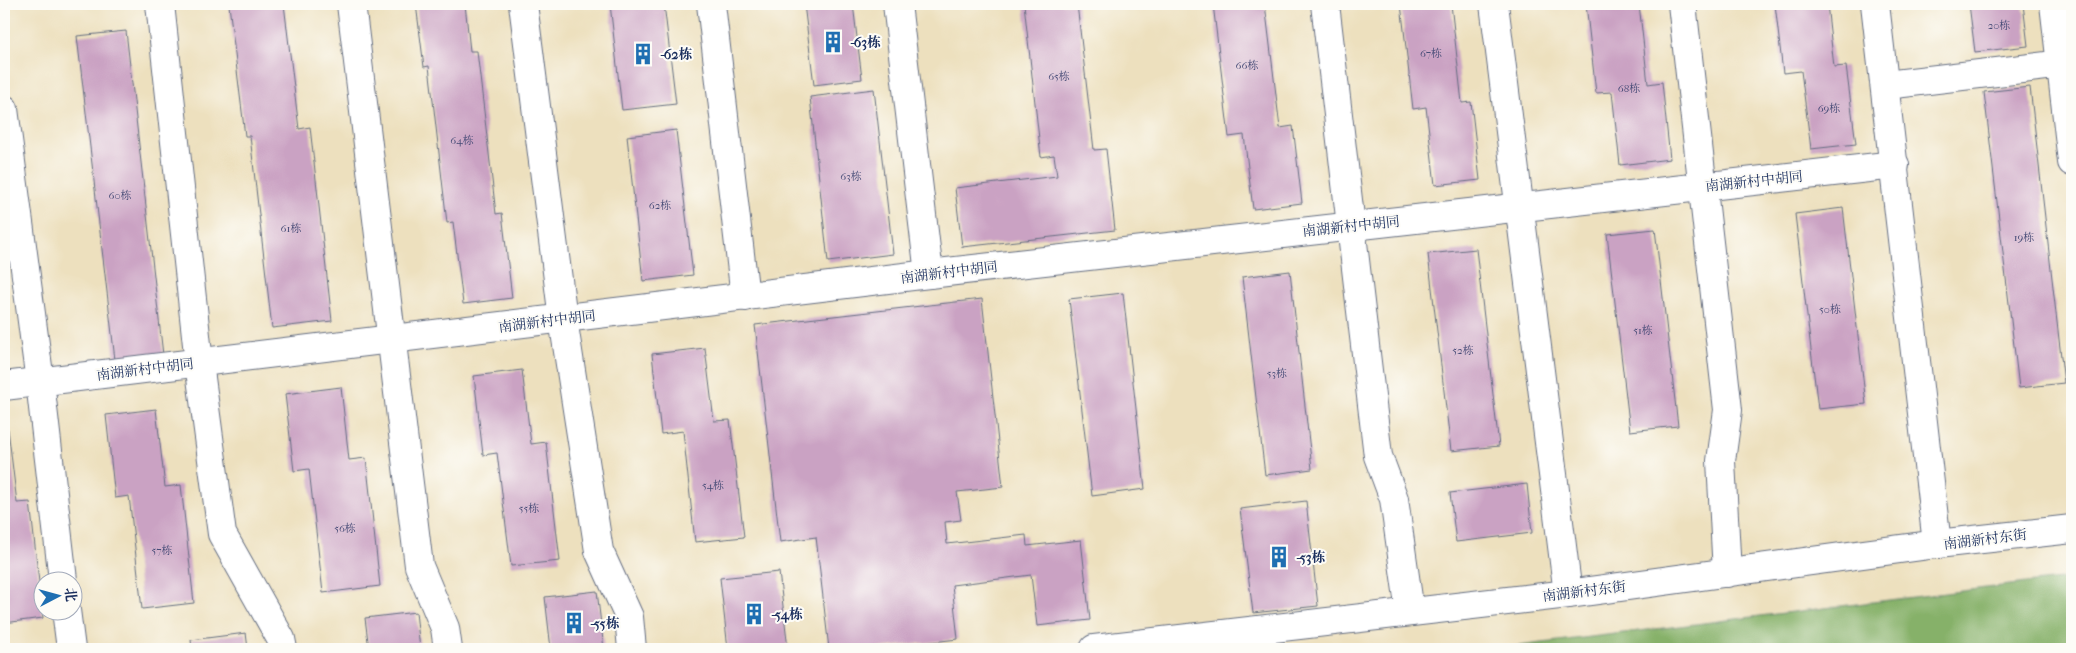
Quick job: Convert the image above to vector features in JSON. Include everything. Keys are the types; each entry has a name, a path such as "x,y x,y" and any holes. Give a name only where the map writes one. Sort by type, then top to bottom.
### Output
{"street":[{"path":"160,4 200,362 222,534 281,639 282,649"},
{"path":"351,4 419,566 445,628 448,649"},
{"path":"523,4 563,319 599,551 629,617 632,649"},
{"path":"711,4 745,297"},
{"path":"897,4 929,274"},
{"path":"1325,4 1378,456 1394,499 1410,612"},
{"path":"1494,4 1518,208 1568,594"},
{"path":"1682,4 1728,410 1721,462 1727,573"},
{"path":"1876,4 1937,544"},
{"path":"2054,4 2066,64 2072,162"},
{"path":"1886,85 2066,64"},
{"path":"4,109 40,382 62,570"},
{"name":"南湖新村中胡同","path":"4,386 929,274 1894,165"},
{"name":"南湖新村东街","path":"1094,649 1568,594 1937,544 2072,529"},
{"path":"67,620 71,649"}],"green space":[{"path":"2072,578 2072,649 1494,649 2042,581"}],"building":[{"path":"284,4 299,129 310,127 332,321 272,328 250,136 245,136 229,5"},
{"path":"416,4 465,4 470,51 477,51 496,214 502,213 512,298 463,304 453,222 447,223 429,66 424,67"},
{"name":"-62栋","path":"610,4 664,4 676,104 622,110"},
{"name":"-63栋","path":"804,4 853,4 862,79 814,85"},
{"path":"1024,4 1077,4 1094,150 1106,149 1115,230 962,247 955,188 1057,176 1054,155 1041,157"},
{"path":"1213,4 1265,4 1280,128 1293,126 1302,203 1253,209 1244,135 1229,137"},
{"path":"1401,4 1451,4 1462,103 1471,102 1480,180 1435,185 1426,107 1413,109"},
{"path":"1586,4 1639,4 1648,84 1662,82 1670,159 1620,165 1612,92 1596,93"},
{"path":"1775,4 1827,4 1834,67 1846,66 1856,144 1811,149 1801,71 1783,73"},
{"path":"1969,4 2023,4 2028,46 1975,52"},
{"path":"126,31 163,355 115,360 77,36"},
{"path":"2030,87 2064,383 2019,388 1984,92"},
{"path":"874,89 893,254 828,262 810,97"},
{"path":"676,130 693,275 643,281 627,136"},
{"path":"1843,208 1866,404 1818,409 1795,214"},
{"path":"1655,229 1678,426 1630,431 1607,234"},
{"path":"1476,249 1499,446 1451,451 1428,254"},
{"path":"1290,271 1312,469 1265,475 1242,277"},
{"path":"1123,293 1145,489 1092,496 1069,299"},
{"path":"982,299 1003,487 957,492 961,520 945,522 947,544 1026,535 1027,546 1081,540 1090,620 1037,626 1031,575 952,585 958,639 872,649 829,649 816,537 780,542 755,325"},
{"path":"705,348 714,421 730,420 744,537 695,542 683,431 661,434 652,354"},
{"path":"522,370 531,444 546,442 560,561 511,566 497,453 483,455 474,376"},
{"path":"341,387 349,460 366,458 380,586 323,593 309,469 294,471 285,394"},
{"path":"156,409 165,487 181,485 194,603 142,609 129,496 115,498 106,415"},
{"path":"4,429 8,429 17,503 30,502 38,570 32,570 32,619 4,623"},
{"path":"1527,484 1532,533 1456,542 1450,493"},
{"name":"-53栋","path":"1306,501 1318,606 1253,613 1240,509"},
{"name":"-54栋","path":"779,572 788,649 728,649 720,578"},
{"name":"-55栋","path":"597,591 604,649 551,649 545,597"},
{"path":"416,612 420,649 369,649 365,618"},
{"path":"246,633 248,649 192,649 191,640"}],"place":[{"name":"-63栋","path":"833,42"},
{"name":"-62栋","path":"643,54"},
{"name":"-53栋","path":"1279,557"},
{"name":"-54栋","path":"754,614"},
{"name":"-55栋","path":"574,623"}]}
